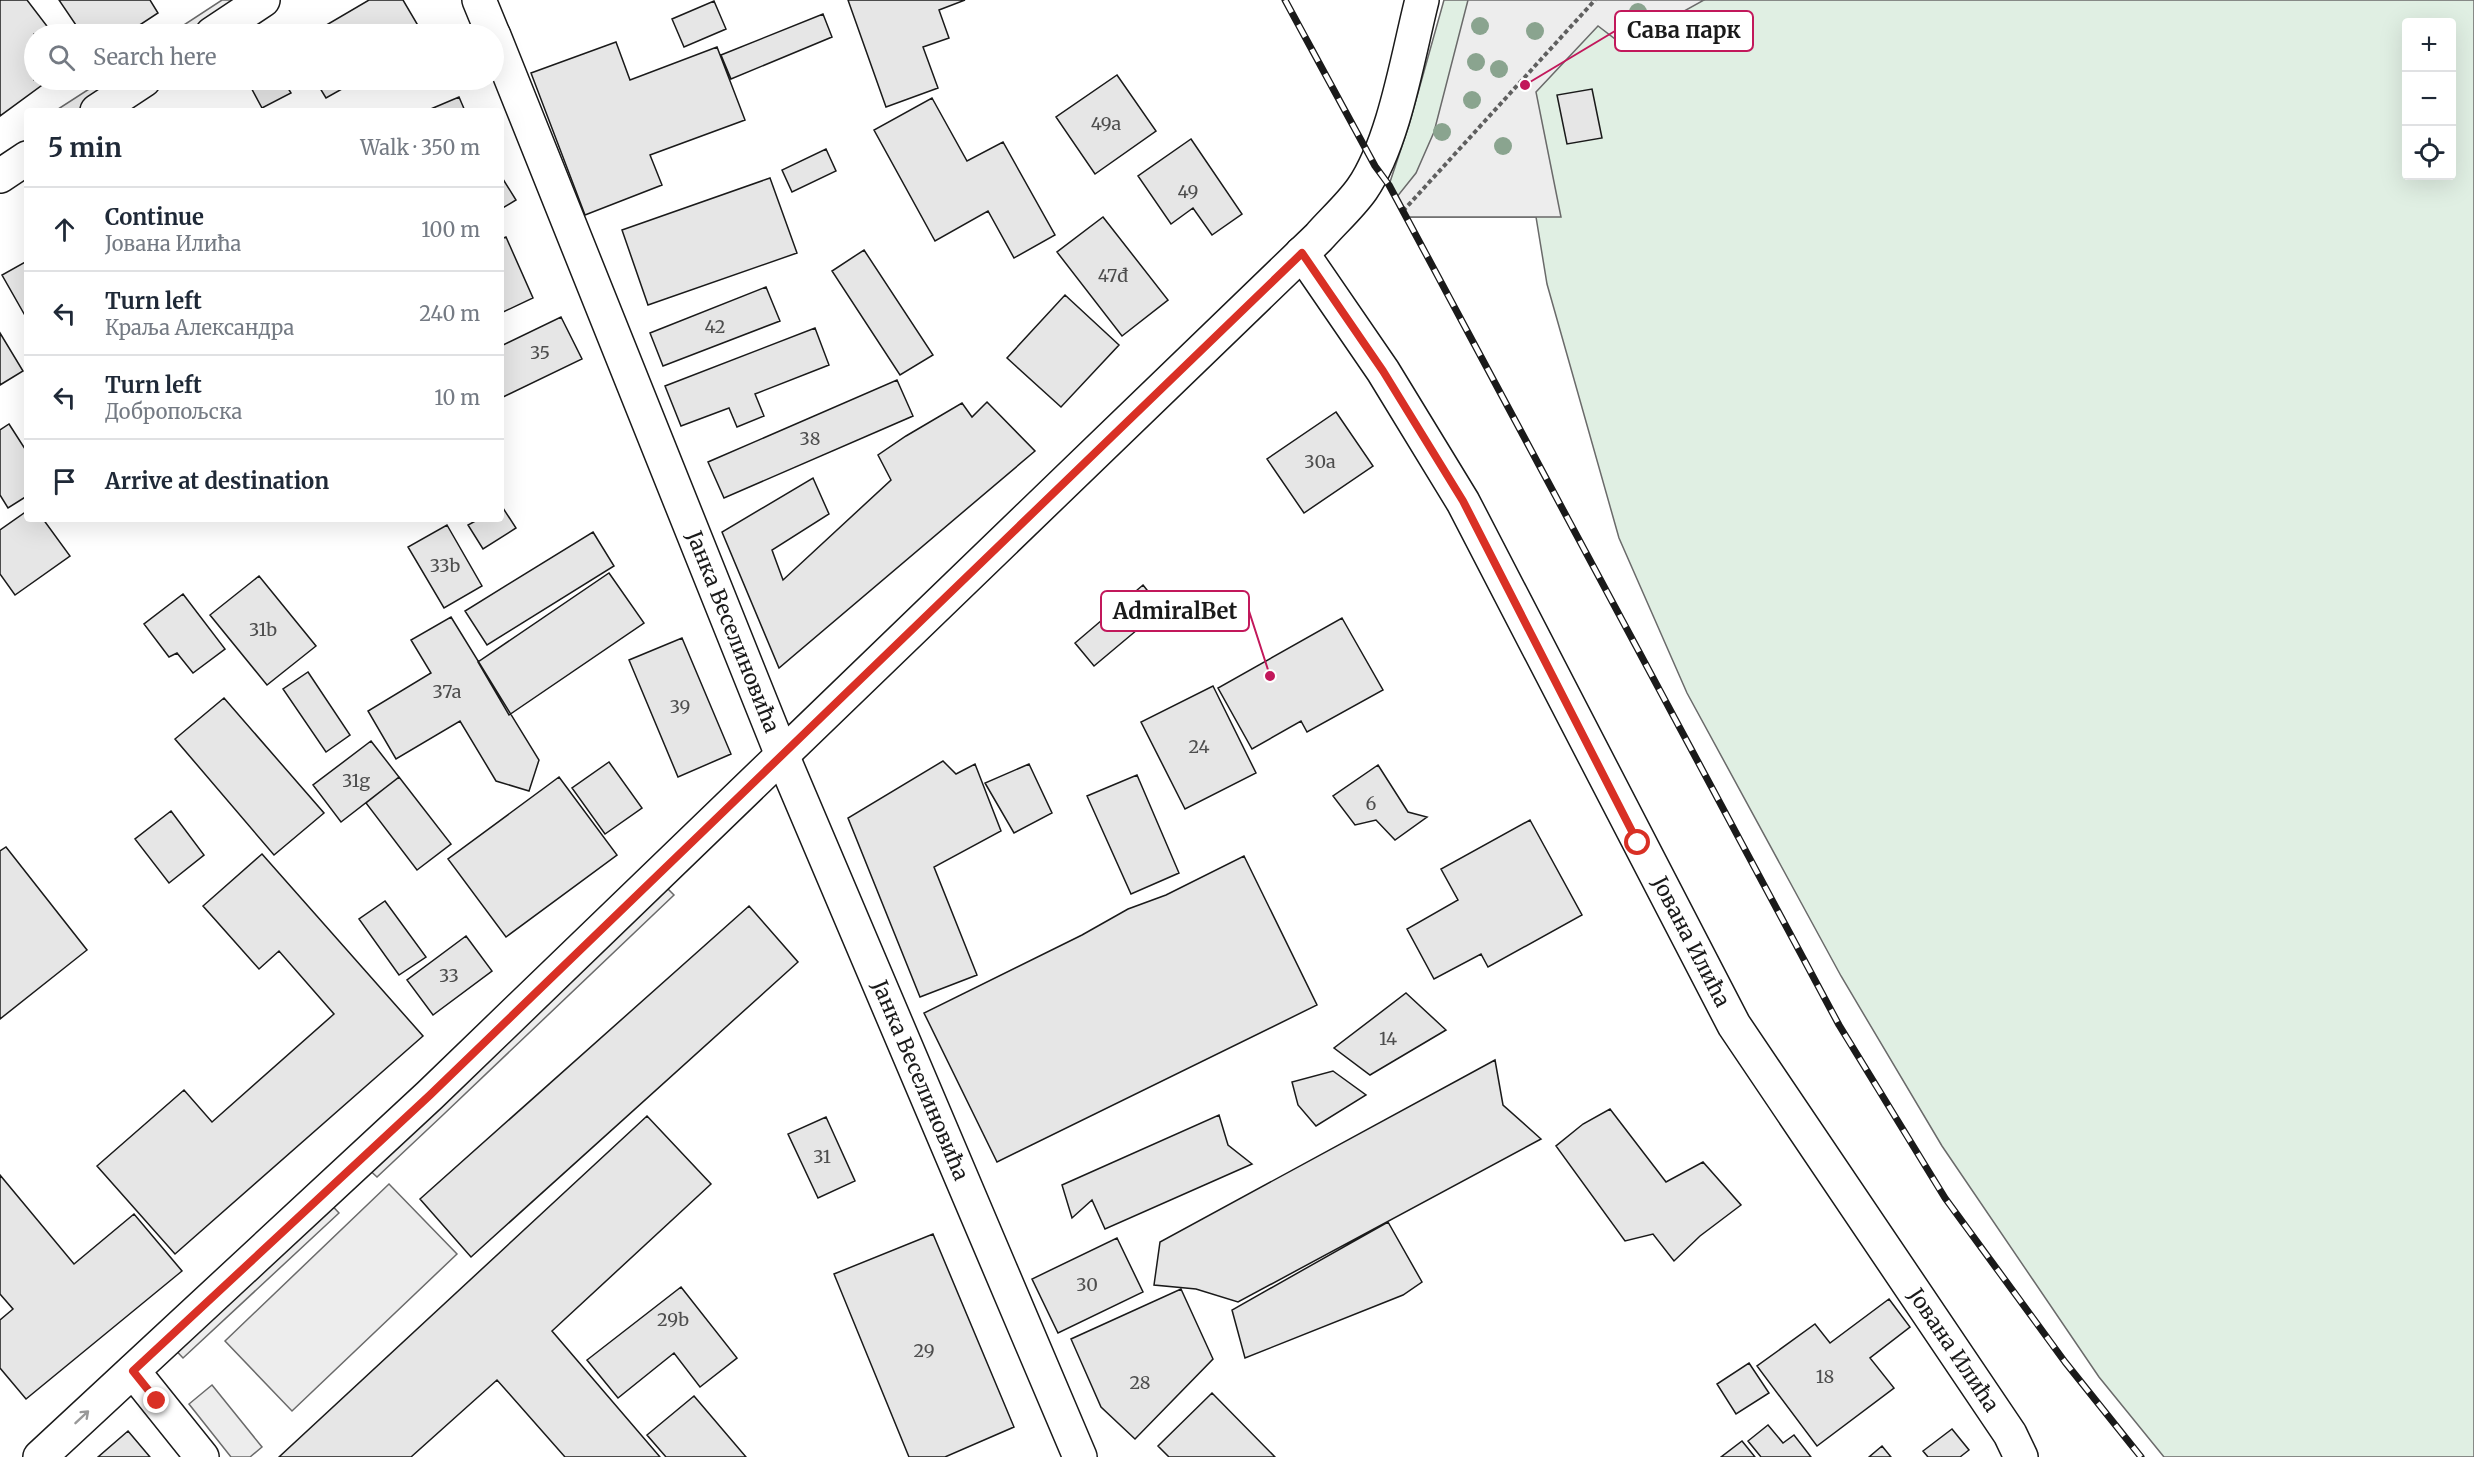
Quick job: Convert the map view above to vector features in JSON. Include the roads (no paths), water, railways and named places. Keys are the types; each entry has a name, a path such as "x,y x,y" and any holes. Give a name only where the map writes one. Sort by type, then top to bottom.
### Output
{"street":[{"path":"227,24 263,0"},
{"name":"Јанка Веселиновића","path":"479,0 489,24"},
{"path":"40,1457 430,1095 1302,253 1350,204 1363,188 1378,160 1390,125 1422,0"},
{"name":"Јанка Веселиновића","path":"504,62 782,755 1080,1457"},
{"path":"102,108 129,90"},
{"path":"0,176 24,160"},
{"name":"Јована Илића","path":"1302,253 1383,371 1463,501 1734,1025 2010,1434 2021,1457"},
{"path":"133,1371 202,1457"}],"railway":[{"path":"1285,0 1375,166 1389,185 1839,1025 1945,1198 2065,1362 2141,1457"}],"place":[{"name":"Сава парк","path":"1525,85"},
{"name":"AdmiralBet","path":"1270,676"}]}
